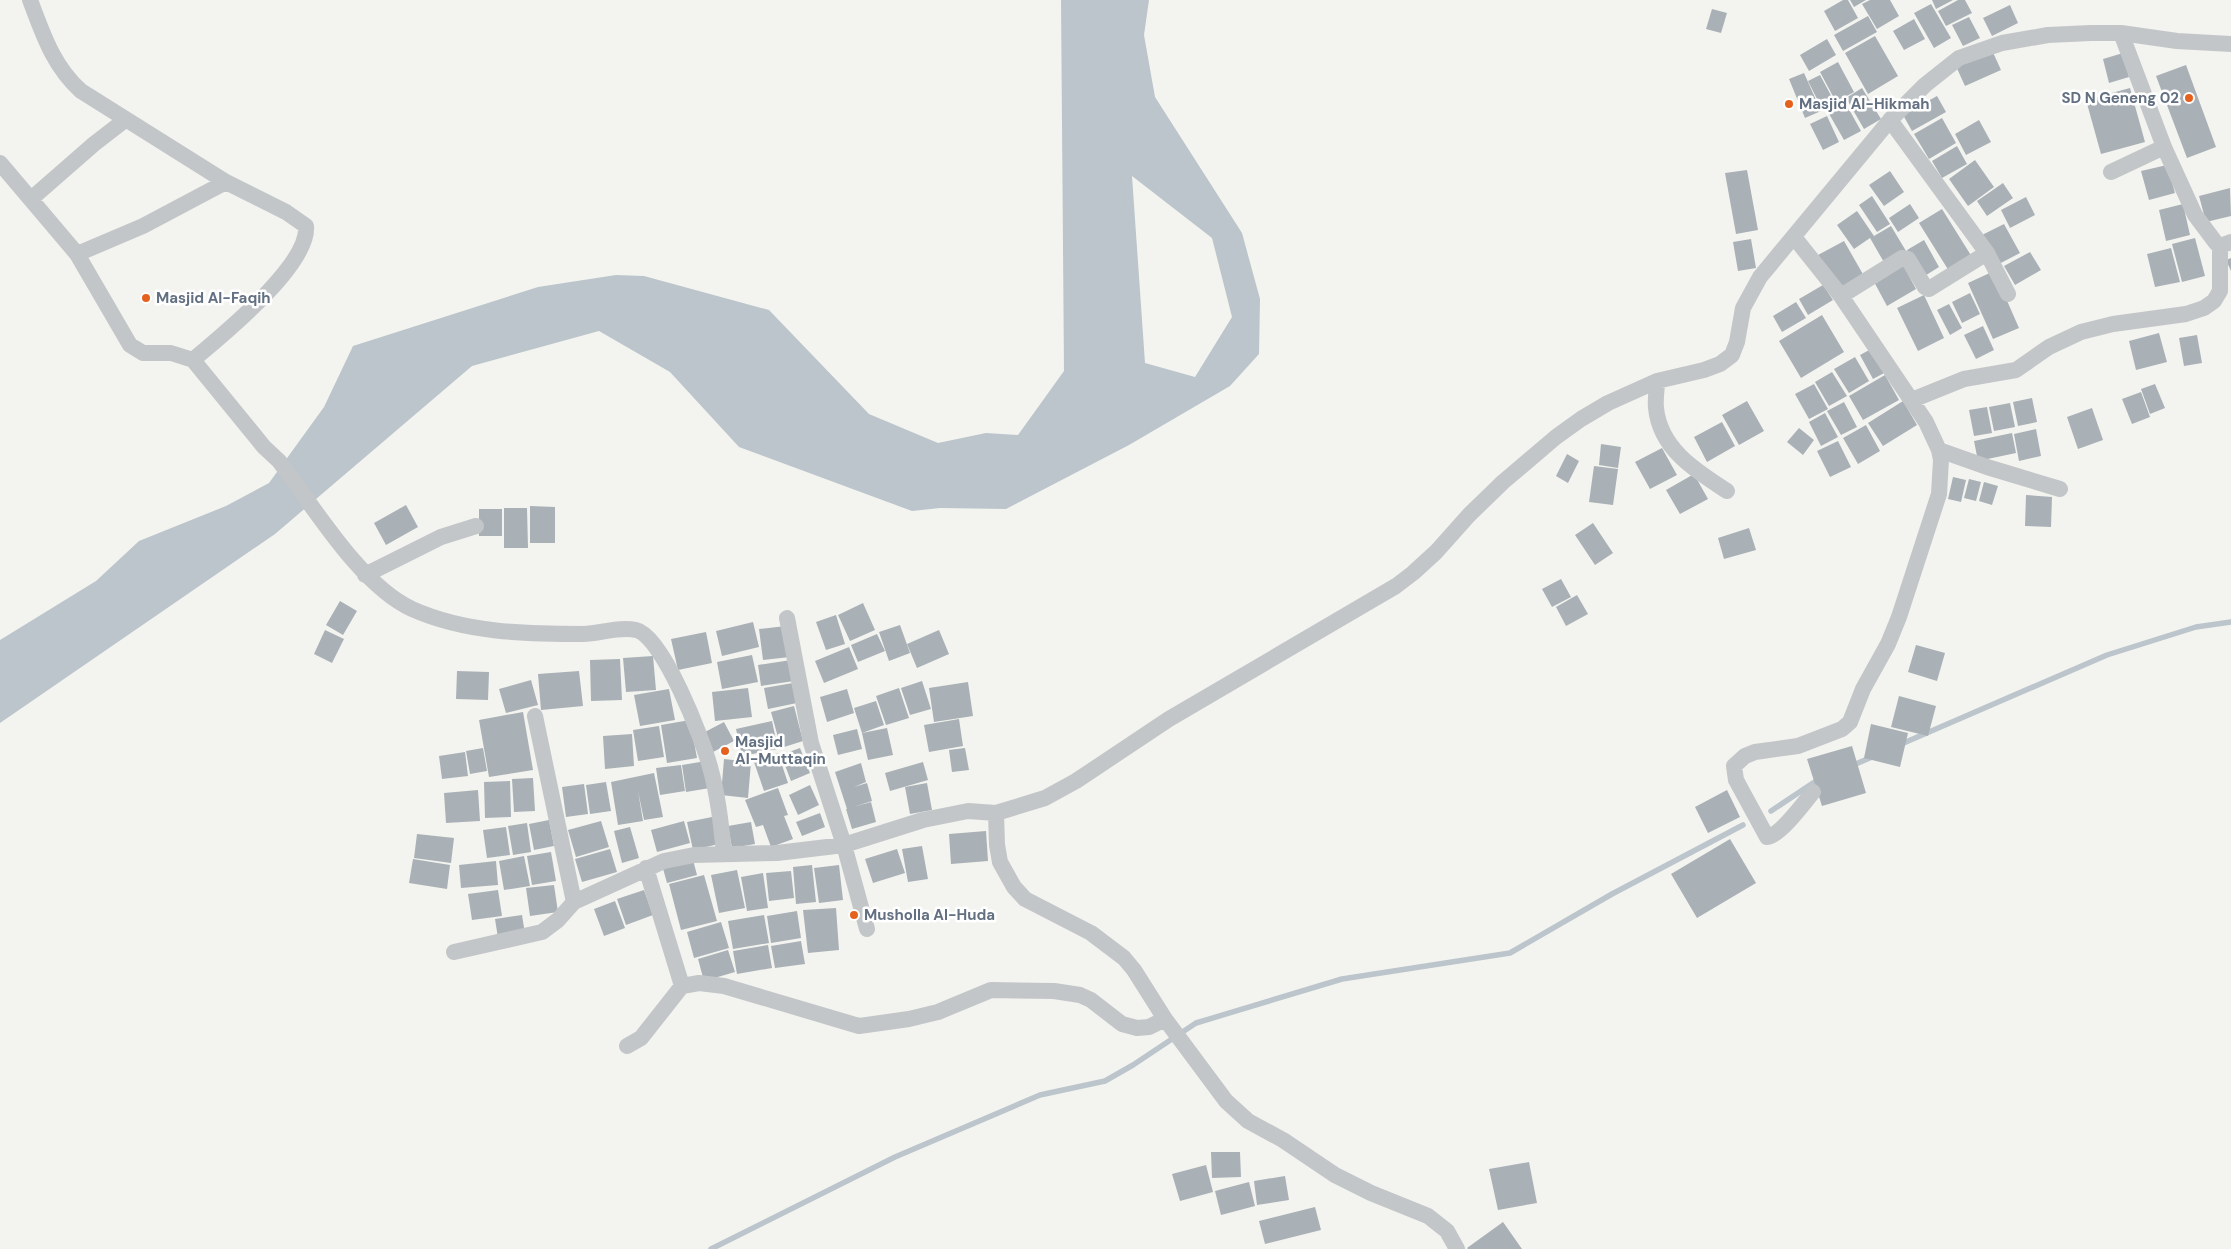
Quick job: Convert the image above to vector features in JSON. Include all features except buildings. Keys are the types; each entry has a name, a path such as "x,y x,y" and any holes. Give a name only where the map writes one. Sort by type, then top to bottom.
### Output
{"street":[{"path":"30,0 50,52 67,78 81,91 125,120 164,141 226,182 286,212 304,224 306,230 300,251 288,269 236,323 193,360"},
{"path":"1912,400 1964,378 2016,370 2049,347 2080,332 2112,324 2186,314 2204,308 2214,301 2220,291 2225,244 2195,215 2164,146 2121,33"},
{"path":"454,952 542,932 558,920 574,902 664,861 694,854 777,853 844,845 923,820 968,811 996,813 1029,805 1060,791 1170,719 1396,586 1436,552 1496,488 1556,438 1608,403 1658,381 1704,370 1720,364 1732,354 1738,342 1743,308 1760,277 1890,120 1945,68 1974,52 2002,43 2048,35 2121,33 2177,41 2231,44"},
{"path":"31,199 94,144 125,120"},
{"path":"1890,120 1987,253 2008,294"},
{"path":"2111,172 2164,146"},
{"path":"0,162 76,254 130,345 143,353 171,353 193,360 264,447 279,461 365,575 410,608 441,620 478,629 586,634 629,629 643,632 662,657 695,722 710,767 718,804 724,853"},
{"path":"76,254 143,226 226,182"},
{"path":"1794,237 1841,296 1912,400 1931,430 1941,460 1939,494 1932,522 1895,626 1863,689 1850,722 1842,729 1798,746 1756,752 1736,762 1734,769 1736,780 1767,837 1772,836 1791,818 1813,792"},
{"path":"1841,296 1902,258 1908,259 1925,287 1929,289 1987,253"},
{"path":"1658,381 1656,406 1658,418 1670,445 1685,463 1727,491"},
{"path":"1939,450 1987,467 2060,488"},
{"path":"365,575 441,537 476,526"},
{"path":"787,618 811,743 844,845 867,929"},
{"path":"535,716 574,902"},
{"path":"996,813 997,845 1000,862 1014,887 1025,898 1091,933 1114,949 1134,970 1169,1025 1226,1101 1248,1120 1283,1140 1335,1175 1371,1193 1428,1216 1447,1231 1457,1249"},
{"path":"646,868 682,986"},
{"path":"627,1046 641,1038 682,986 699,983 724,986 860,1026 909,1019 938,1012 991,990 1054,991 1080,995 1091,1000 1122,1024 1136,1028 1169,1025"}],"shaded area":[{"path":"1061,0 1149,0 1144,35 1155,97 1242,233 1260,299 1259,354 1230,386 1129,445 1006,509 940,508 912,511 739,447 670,372 599,331 472,366 275,534 0,723 0,640 96,581 139,541 226,506 269,483 324,407 353,346 538,287 616,275 644,276 769,310 869,414 938,443 986,433 1018,435 1064,371","holes":["1132,176 1212,238 1232,317 1195,377 1145,363"]}],"waterway":[{"path":"1899,745 2107,655 2196,627 2231,622"},
{"path":"1851,766 1872,757"},
{"path":"1771,811 1819,779"},
{"path":"711,1249 895,1157 1040,1095 1105,1081 1133,1065 1196,1023 1342,979 1510,953 1612,894 1743,825"}],"place":[{"name":"SD N Geneng 02","path":"2189,98"},
{"name":"Masjid Al-Hikmah","path":"1789,104"},
{"name":"Masjid Al-Faqih","path":"146,298"},
{"name":"Masjid Al-Muttaqin","path":"725,751"},
{"name":"Musholla Al-Huda","path":"854,915"}]}
